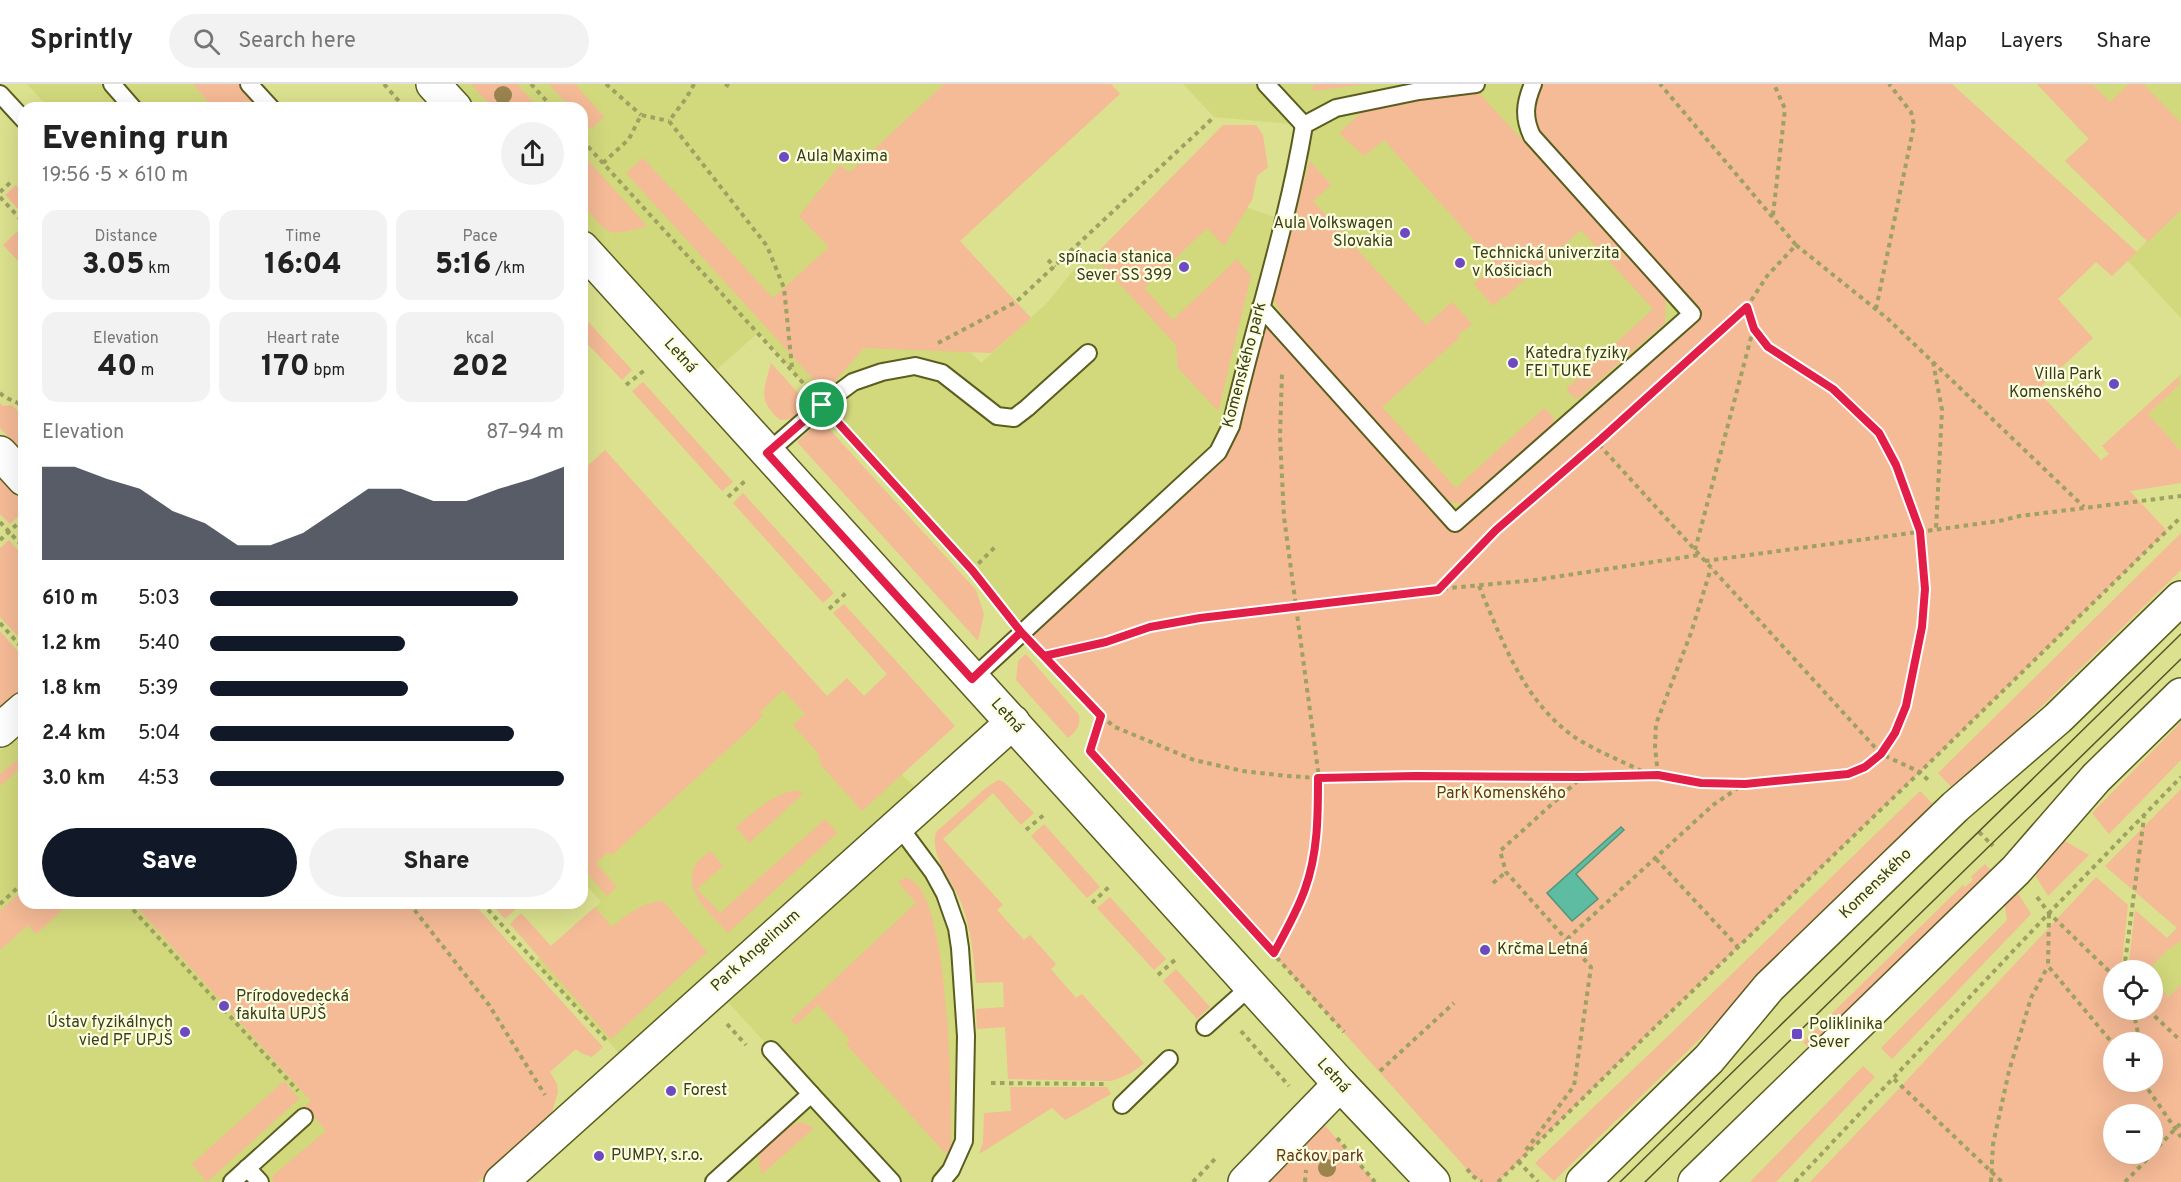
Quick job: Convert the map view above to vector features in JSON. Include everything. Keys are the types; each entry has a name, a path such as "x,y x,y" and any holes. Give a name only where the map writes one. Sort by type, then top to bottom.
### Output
{"street":[{"path":"433,84 450,102"},
{"name":"Letná","path":"588,255 1340,1084 1433,1182"},
{"path":"0,453 18,472"},
{"name":"Komenského","path":"1583,1182 1709,1059 1786,970 1955,807 2058,718 2181,598"},
{"path":"1695,1182 2016,870 2096,778 2181,695"},
{"path":"0,730 18,714"},
{"name":"Park Angelinum","path":"501,1182 1013,722"},
{"path":"1245,1182 1340,1084"}],"lane":[{"path":"112,84 128,102"},
{"path":"249,84 266,102"},
{"path":"1266,84 1304,125 1336,108 1419,91 1476,84"},
{"path":"1261,307 1455,523 1692,314 1532,136 1525,114 1527,98 1533,84"},
{"path":"0,94 18,114"},
{"name":"Komenského park","path":"972,679 1218,452 1231,426 1292,188 1304,125"},
{"path":"767,453 822,405 853,382 882,372 915,366 942,373 997,416 1014,418 1088,353"},
{"path":"898,825 933,872 945,894 957,928 966,1036 967,1083 964,1141 951,1170 941,1182"},
{"path":"1204,1027 1251,986"},
{"path":"771,1050 892,1182"},
{"path":"1122,1105 1169,1059"},
{"path":"714,1182 733,1176 811,1094"},
{"path":"232,1182 304,1117"},
{"path":"248,1168 261,1182"}],"path":[{"path":"384,84 399,102"},
{"path":"531,84 548,102"},
{"path":"606,84 641,115 669,121 767,246 784,288 792,369"},
{"path":"669,121 694,84"},
{"path":"725,84 732,88"},
{"path":"1660,84 1796,245 1876,309 2084,508"},
{"path":"1772,217 1785,109 1774,84"},
{"path":"1876,309 1914,125 1911,112 1889,84"},
{"path":"603,164 629,139 641,115"},
{"path":"934,345 1016,302 1214,117"},
{"path":"588,148 792,369 972,570 1021,632 1101,716 1115,728 1194,760 1243,771 1318,778 1658,775 1701,783 1745,784 1848,774 1865,767 1881,754 1895,733 1906,706 1922,627 1925,589 1920,531 1896,465 1879,433 1833,389 1768,347 1754,329 1747,307"},
{"path":"0,192 12,181"},
{"path":"1124,191 1130,197"},
{"path":"0,197 18,216"},
{"path":"1438,590 1496,530 1597,443 1747,307 1767,276 1796,245"},
{"path":"1048,260 1055,267"},
{"path":"1695,550 1754,329"},
{"path":"1274,953 1305,890 1318,827 1318,778 1284,517 1280,437 1282,366 1290,340"},
{"path":"1933,362 1942,410 1936,530"},
{"path":"626,386 646,369"},
{"path":"0,393 5,398 18,402"},
{"path":"1575,418 1881,754"},
{"path":"728,497 746,480"},
{"path":"1705,561 2181,496"},
{"path":"1498,1182 2181,517"},
{"path":"0,522 18,542"},
{"path":"0,540 18,524"},
{"path":"972,570 996,546"},
{"path":"1044,656 1106,642 1150,627 1200,618 1535,580 1699,555"},
{"path":"1658,775 1655,747 1656,724 1691,633 1711,568"},
{"path":"1479,586 1503,645 1523,682 1558,723 1576,737 1648,775"},
{"path":"829,609 848,592"},
{"path":"0,623 18,643"},
{"path":"1101,716 1090,751 1350,1038"},
{"path":"1518,1161 1574,1086 1592,967 1506,872 1500,851 1582,777"},
{"path":"1795,1182 2181,777"},
{"path":"1567,939 1713,805 1745,784"},
{"path":"1026,830 1046,813"},
{"path":"2125,960 2144,816"},
{"path":"1656,859 1738,947"},
{"path":"1493,883 1506,872"},
{"path":"1092,903 1111,885"},
{"path":"0,904 18,888"},
{"path":"132,909 306,1100"},
{"path":"414,909 489,1005 547,1099"},
{"path":"487,909 613,1047"},
{"path":"1991,1182 1993,1144 2009,1071 2031,998 2048,966 2049,913"},
{"path":"2049,913 2103,965"},
{"path":"1158,975 1176,959"},
{"path":"2048,966 2103,1032"},
{"path":"1380,1071 1454,1003"},
{"path":"2159,1020 2181,1041"},
{"path":"1372,1063 1388,1080"},
{"path":"1894,1079 2002,1182"},
{"path":"967,1083 1143,1084"},
{"path":"2152,1092 2181,1137"},
{"path":"2163,1142 2181,1124"},
{"path":"1518,1161 1538,1182"},
{"path":"2125,1182 2142,1164"},
{"path":"1466,1168 1474,1178 1482,1182"}],"shaded area":[{"path":"27,84 193,84 208,102 44,102"},
{"path":"433,84 1032,84 862,238 981,363 1047,303 1089,251 1094,256 1169,182 1284,220 1304,125 1214,117 1183,84 1533,84 1692,314 1455,523 1218,452 1021,632 972,570 759,332 697,387 588,259 588,102 450,102"},
{"path":"2037,84 2181,84 2181,318 2128,261 2147,241 2065,161 2089,139"},
{"path":"2181,374 2181,451 2148,414 2180,384 2178,377"},
{"path":"794,675 827,696 906,779 928,798 898,825 952,911 965,1126 941,1182 714,1182 811,1093 715,988 630,1065 535,961 601,902 588,887 588,860"},
{"name":"Prírodovedecká fakulta UPJŠ","path":"18,735 18,909 356,909 499,1164 478,1182 0,1182 0,751"},
{"path":"2181,925 2181,1009 2163,991 2163,960 2144,960"}],"green space":[{"path":"193,84 245,84 261,102 208,102"},
{"path":"471,84 517,84 534,102 488,102"},
{"path":"549,84 575,84 604,117 591,129 588,126 588,102 566,102"},
{"path":"944,84 1111,84 1120,94 960,241 1031,318 991,353 864,348 825,392 626,173 643,158 773,298 829,247 799,216 840,165 850,172"},
{"path":"1314,84 1364,84 1312,91"},
{"name":"Park Komenského","path":"1533,84 1952,84 2137,252 2112,276 2096,262 2058,299 2093,338 2037,390 2101,460 2109,454 2102,446 2178,377 2180,384 2148,414 2181,451 2181,483 2130,491 2167,531 1498,1182 1482,1182 1474,1177 1090,751 1101,716 1021,632 1218,452 1261,307 1455,523 1692,314 1532,136"},
{"path":"2037,84 2092,84 2110,102 2129,84 2143,84 2181,123 2181,210 2148,242 2065,161 2089,139"},
{"path":"1479,93 1666,297 1665,323 1579,398 1575,399 1566,389 1653,309 1581,230 1493,306 1474,284 1495,264 1384,140 1364,156 1339,133 1365,109 1371,107"},
{"path":"1223,125 1256,125 1263,135 1268,167 1257,176 1252,200 1224,246 1207,228 1144,288 1173,320 1237,259 1251,276 1218,411 1178,368 1176,345 1094,256"},
{"path":"588,160 647,226 615,232 609,231 588,211"},
{"path":"1310,161 1331,185 1313,201 1426,325 1452,302 1472,324 1382,407 1456,488 1544,408 1554,418 1554,423 1467,505 1445,501 1290,329 1271,295"},
{"path":"16,185 18,209 5,195"},
{"path":"18,231 18,261 3,245"},
{"path":"588,322 632,370 622,380 588,344"},
{"path":"771,363 809,405 791,419 780,420 765,400 764,394"},
{"path":"643,382 733,482 722,491 632,391"},
{"path":"0,403 3,406 12,405 18,411 18,448 0,428"},
{"path":"821,420 976,590 984,614 978,641 797,442"},
{"path":"605,450 827,696 847,678 864,696 887,674 833,613 844,604 955,726 862,811 821,765 818,753 793,725 805,714 783,690 760,712 763,715 753,726 612,855 608,852 596,863 617,887 607,896 588,874 588,466"},
{"path":"0,478 18,498 18,517 10,524 0,514"},
{"path":"743,493 834,593 823,603 733,503"},
{"path":"2181,533 2181,570 1955,791 1938,773"},
{"path":"9,540 18,550 18,636 0,617 0,548"},
{"path":"0,631 18,651 18,699 0,715"},
{"path":"1026,654 1079,715 1077,728 1068,738 1016,680 1018,661"},
{"path":"2181,722 2181,760 2109,834 2092,813"},
{"path":"18,759 18,770 0,786 0,774"},
{"path":"998,780 1004,782 1034,813 1021,825 993,793 943,839 1003,905 997,910 1024,940 1030,935 1056,964 1051,969 1076,998 1082,994 1144,1063 1133,1072 1120,1078 1111,1081 1008,1079 1005,1027 977,1029 976,1009 1004,1007 1003,982 976,983 968,924 958,896 939,860 935,841 936,832"},
{"path":"2181,789 2181,941 2167,950 2158,960 2129,960 2135,910 2167,938 2177,928 2105,866"},
{"path":"796,790 803,794 749,843 736,827 771,800"},
{"path":"1920,791 1937,808 1554,1181 1535,1163 1667,1037"},
{"path":"825,819 837,833 728,933 700,902 692,883 692,874 698,860 710,851 723,866 697,889 720,913"},
{"path":"1044,824 1100,887 1087,898 1031,836"},
{"path":"2065,841 2089,855 2048,896 2031,868"},
{"path":"1985,864 1994,874 1813,1051 1803,1042 1963,885 1965,887 1973,880 1971,877"},
{"path":"2096,877 2128,905 2122,960 2103,960 2103,1020 2163,1020 2163,991 2169,997 2181,984 2181,1182 1810,1182"},
{"path":"905,878 920,889 932,916 940,954 949,1045 951,1146 946,1154 846,1044 850,1040 818,1005 796,1025 791,1020 916,903 898,882"},
{"path":"2013,885 2031,914 1892,1059 1881,1048 2007,920 2003,894"},
{"path":"18,894 18,909 63,909 36,934 28,925 0,950 0,911"},
{"path":"1110,897 1166,959 1154,970 1097,908"},
{"path":"663,901 707,952 611,1039 510,924 521,913 551,946 595,907 612,927 641,907"},
{"path":"138,909 478,909 603,1047 592,1057 576,1049 550,1072 557,1084 558,1092 551,1115 478,1182 273,1182 272,1178 278,1171 326,1131 305,1106 311,1101"},
{"path":"496,909 516,909 505,919"},
{"path":"1176,969 1210,1007 1197,1019 1163,981"},
{"path":"1863,1066 1875,1077 1776,1182 1750,1182"},
{"path":"284,1081 299,1099 207,1182 192,1164"},
{"path":"1010,1087 1107,1087 1111,1094 1065,1120 1052,1108 979,1154 983,1143 984,1113 1011,1111"},
{"name":"Račkov park","path":"1321,1121 1375,1182 1262,1182"},
{"path":"801,1122 814,1128 762,1174 759,1160 762,1151 785,1131"}],"water":[{"path":"1621,827 1624,830 1576,874 1598,899 1572,921 1547,893"}],"tram line":[{"path":"1620,1182 2181,634"},
{"path":"1645,1182 2181,659"}],"place":[{"name":"Aula Maxima","path":"784,157"},
{"name":"Aula Volkswagen Slovakia","path":"1405,233"},
{"name":"Technická univerzita v Košiciach","path":"1460,263"},
{"name":"spínacia stanica Sever SS 399","path":"1184,267"},
{"name":"Katedra fyziky FEI TUKE","path":"1513,363"},
{"name":"Villa Park Komenského","path":"2114,384"},
{"name":"Krčma Letná","path":"1485,950"},
{"name":"Prírodovedecká fakulta UPJŠ","path":"224,1006"},
{"name":"Ústav fyzikálnych vied PF UPJŠ","path":"185,1032"},
{"name":"Poliklinika Sever","path":"1797,1034"},
{"name":"Forest","path":"671,1091"},
{"name":"PUMPY, s.r.o.","path":"599,1156"}],"route":[{"path":"822,405 767,453 972,679 1021,632 1044,656 1106,642 1150,627 1200,618 1438,590 1496,530 1747,307 1754,329 1768,347 1833,389 1879,433 1896,465 1920,531 1924,557 1925,589 1922,627 1906,706 1895,733 1881,754 1865,767 1848,774 1828,777 1745,784 1701,783 1658,775 1318,778 1318,827 1312,864 1305,890 1274,953 1090,751 1101,716 1021,632 972,570 822,405"}]}
